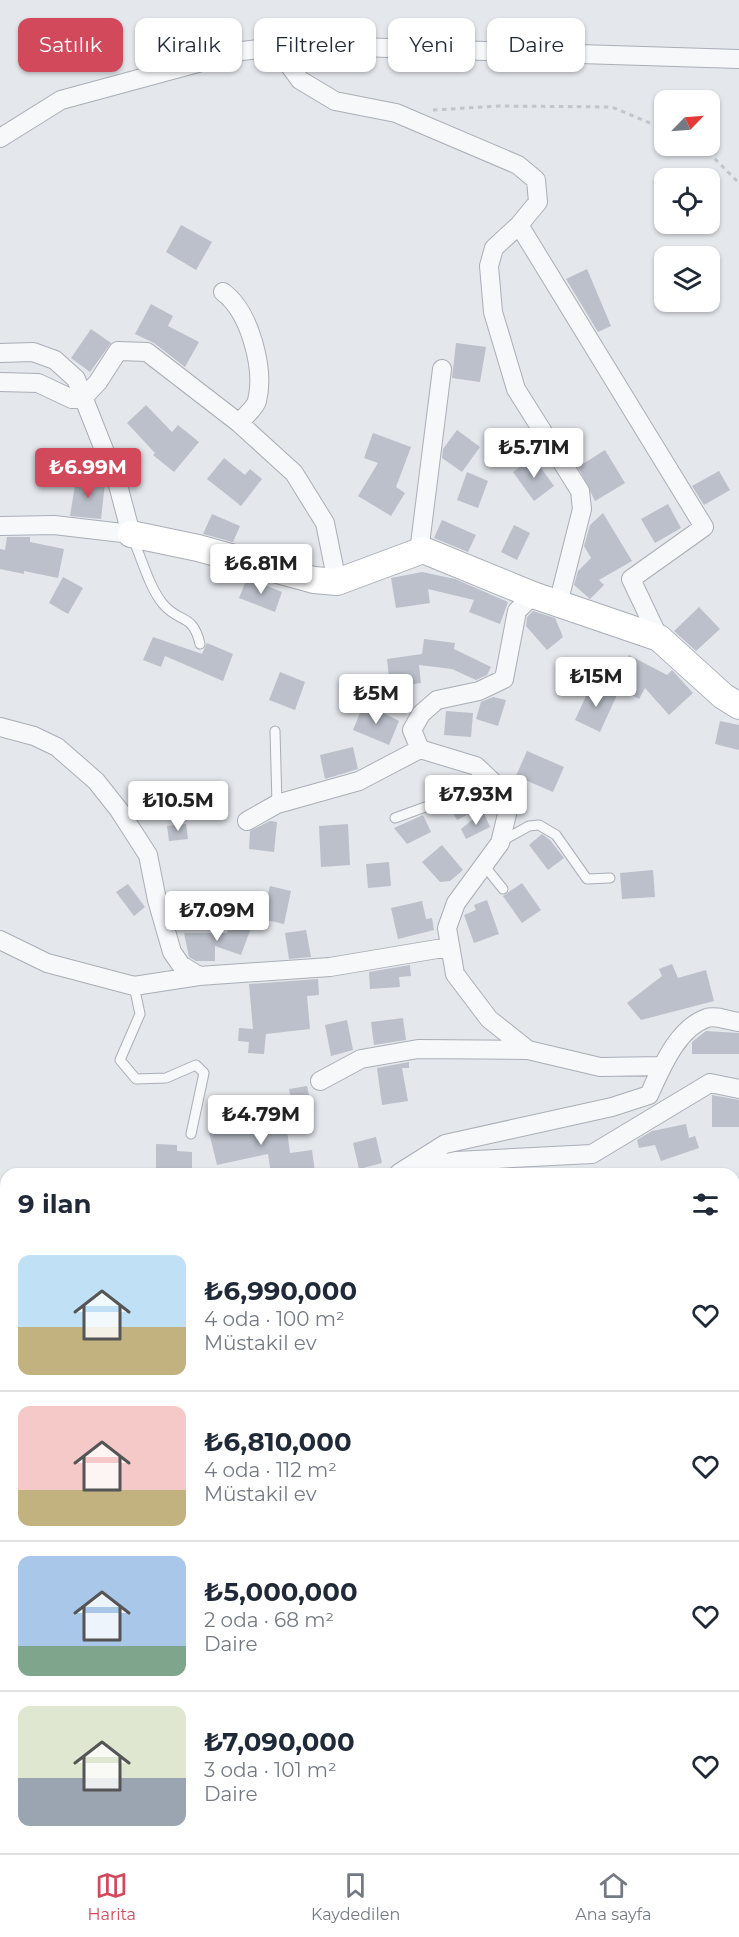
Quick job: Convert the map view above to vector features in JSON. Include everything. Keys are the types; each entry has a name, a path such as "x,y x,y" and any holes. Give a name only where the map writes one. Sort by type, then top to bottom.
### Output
{"street":[{"path":"376,47 739,59"},
{"path":"0,138 61,100 254,50"},
{"path":"294,72 300,80 335,101 396,113 518,165 536,180 538,202 519,225 494,248 489,266 493,312 516,389 579,491 582,508 558,604"},
{"path":"519,225 704,527 631,579 659,638 723,696 739,706"},
{"path":"223,292 233,299 252,331 257,366 257,402 239,423"},
{"path":"0,382 38,383 72,399 83,398 98,382 118,351 147,352 239,423 294,473 325,523 337,582"},
{"path":"0,353 33,352 55,360 75,379 118,485 130,534"},
{"path":"419,552 442,369"},
{"path":"0,526 54,525 130,534 198,548 314,580 337,582 423,550 533,595 659,638"},
{"path":"420,749 412,730 421,714 437,700 479,691 504,680 518,611 533,595"},
{"path":"0,728 34,736 57,747 96,781 119,810 148,855 157,900 172,952 181,964 199,976"},
{"path":"247,821 277,804 359,781 420,749 476,766 494,782 508,810 500,843 456,903 447,928 449,947 454,974 489,1019 528,1050"},
{"path":"0,940 46,963 134,986 199,976 330,967 449,947"},
{"path":"407,1168 445,1144 612,1107 649,1095 662,1066 688,1029 708,1017 739,1022"},
{"path":"320,1081 361,1059 418,1049 528,1050 600,1067 662,1066"},
{"path":"424,1168 456,1161 592,1154 710,1083 739,1089"}],"lane":[{"path":"130,534 160,599 169,610 194,626 200,645"},
{"path":"275,731 277,804"},
{"path":"395,818 494,782"},
{"path":"500,843 530,826 539,825 556,835 587,879 610,878"},
{"path":"483,864 503,889"},
{"path":"134,986 140,1014 120,1060 136,1079 166,1078 195,1065 204,1073 191,1134"},
{"path":"475,1160 490,1168"}],"path":[{"path":"422,110 499,106 612,107 654,125"},
{"path":"712,156 739,183"}],"building":[{"path":"181,225 212,242 196,270 166,252"},
{"path":"587,269 611,326 598,332 566,279"},
{"path":"151,304 173,316 168,326 199,342 185,367 154,343 135,334"},
{"path":"91,329 111,343 90,372 71,358"},
{"path":"456,343 486,347 480,382 452,378"},
{"path":"146,405 172,432 178,425 199,442 174,472 153,455 155,453 127,423"},
{"path":"457,430 480,447 462,472 442,458 443,449"},
{"path":"373,433 411,447 396,487 405,493 391,516 358,496 378,463 364,458"},
{"path":"605,450 625,483 595,501 578,467"},
{"path":"533,457 554,486 534,501 513,472"},
{"path":"224,458 245,475 250,469 262,479 241,506 207,479"},
{"path":"719,471 730,490 704,505 692,486"},
{"path":"467,472 488,481 478,508 457,500"},
{"path":"76,479 105,483 101,519 70,516"},
{"path":"668,504 681,528 655,543 641,519"},
{"path":"603,513 632,561 599,580 604,585 590,599 574,585 578,571 591,558 584,546 590,525"},
{"path":"212,514 240,526 233,542 203,534"},
{"path":"442,520 476,535 468,552 434,538"},
{"path":"514,525 530,533 517,560 501,552"},
{"path":"7,537 30,537 30,542 64,549 58,578 0,569 0,549 5,550"},
{"path":"422,572 455,579 508,602 500,624 469,612 474,600 428,589 430,603 396,608 391,578"},
{"path":"63,577 83,588 68,614 49,603"},
{"path":"247,578 282,592 275,612 239,598"},
{"path":"699,607 720,629 696,651 674,631"},
{"path":"533,611 555,618 563,637 547,650 526,626 527,617"},
{"path":"153,637 202,654 207,643 233,654 223,681 165,656 161,667 143,660"},
{"path":"424,639 455,643 454,649 491,667 487,675 476,680 452,669 419,665 421,683 390,687 387,659 422,654"},
{"path":"629,655 667,675 672,670 693,693 669,715 645,688 639,699 613,685"},
{"path":"280,672 305,682 295,710 269,700"},
{"path":"592,683 617,695 600,732 575,720"},
{"path":"493,697 506,700 498,726 476,719 481,702"},
{"path":"364,703 399,721 389,745 353,730"},
{"path":"446,711 473,713 471,737 444,735"},
{"path":"720,721 739,725 739,750 715,744"},
{"path":"353,747 358,769 325,779 320,755"},
{"path":"527,751 564,767 553,792 516,776"},
{"path":"476,798 481,808 457,820 451,809"},
{"path":"483,811 490,827 466,839 461,829"},
{"path":"423,815 431,832 407,844 394,828"},
{"path":"270,821 277,822 274,852 249,849 250,831"},
{"path":"186,824 188,839 169,841 167,826"},
{"path":"348,824 350,865 321,867 319,826"},
{"path":"542,834 550,840 564,858 548,870 529,845"},
{"path":"442,845 463,870 450,881 440,882 422,862"},
{"path":"389,862 391,886 368,888 366,864"},
{"path":"653,870 655,897 622,899 620,873"},
{"path":"522,883 541,910 522,923 503,896"},
{"path":"128,884 145,907 134,916 116,892"},
{"path":"270,886 291,891 284,924 262,919"},
{"path":"487,900 499,934 474,943 464,915 476,910 474,905"},
{"path":"422,901 426,919 432,918 434,930 398,939 391,908"},
{"path":"231,921 251,928 241,955 215,946 215,961 196,961 189,957 184,933 227,933"},
{"path":"306,930 311,957 289,959 285,933"},
{"path":"672,964 678,978 706,970 714,1001 641,1020 627,1003 662,976 659,969"},
{"path":"410,965 411,976 399,977 400,987 370,989 369,972"},
{"path":"318,979 319,995 307,996 310,1029 266,1034 264,1054 248,1053 249,1042 238,1041 239,1028 253,1029 249,984"},
{"path":"403,1018 406,1040 374,1045 371,1022"},
{"path":"347,1020 353,1050 331,1056 325,1025"},
{"path":"706,1031 739,1033 739,1054 692,1054 692,1042"},
{"path":"409,1062 409,1068 402,1068 408,1101 382,1105 377,1068"},
{"path":"307,1086 310,1100 292,1103 289,1089"},
{"path":"712,1095 739,1100 739,1127 712,1127"},
{"path":"285,1115 290,1153 312,1150 314,1168 270,1168 268,1154 217,1165 209,1132 260,1121 260,1118"},
{"path":"686,1124 689,1138 695,1136 699,1148 661,1161 655,1145 639,1148 637,1140 652,1131"},
{"path":"376,1137 382,1163 359,1168 353,1143"},
{"path":"156,1144 177,1145 177,1151 192,1152 192,1168 156,1168"}]}
